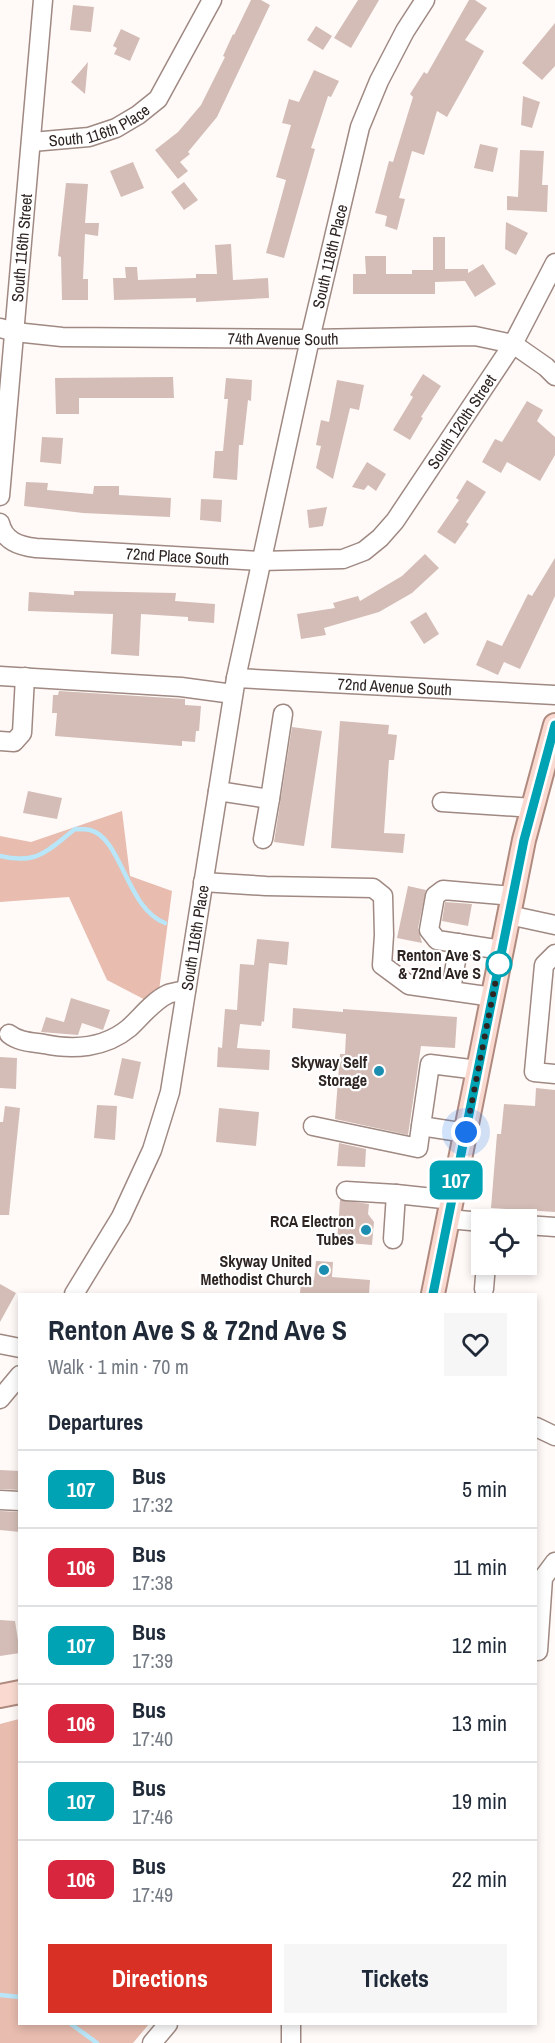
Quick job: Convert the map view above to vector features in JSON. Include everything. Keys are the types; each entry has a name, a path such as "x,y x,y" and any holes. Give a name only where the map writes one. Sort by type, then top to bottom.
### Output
{"main road":[{"path":"433,1293 511,905 555,725"},
{"path":"0,1696 18,1692"}],"street":[{"name":"South 116th Street","path":"0,496 8,330 32,142 43,0"},
{"name":"South 116th Place","path":"32,142 89,137 116,128 138,115 158,99 212,0"},
{"name":"South 118th Place","path":"260,561 360,127 379,81 405,31 425,0"},
{"name":"South 120th Street","path":"343,560 364,551 395,521 513,344 555,263"},
{"name":"74th Avenue South","path":"8,330 62,337 310,339 475,336 513,344 555,376"},
{"name":"72nd Place South","path":"0,523 2,530 12,542 36,548 260,561 343,560"},
{"name":"South 116th Place","path":"75,1293 121,1218 152,1150 170,1092 235,686 260,561"},
{"name":"72nd Avenue South","path":"0,675 181,687 235,686 555,695"},
{"path":"0,741 14,742 22,733 25,677"},
{"path":"263,839 283,714"},
{"path":"218,791 270,799"},
{"path":"442,802 533,808"},
{"path":"203,882 372,888 382,896 384,935 382,965 409,985 493,997"},
{"path":"502,950 437,940 429,930 435,896 443,890 511,905 555,925"},
{"path":"451,990 459,943"},
{"path":"555,954 544,965 534,1072 555,1074"},
{"path":"9,1034 16,1040 55,1047 84,1047 107,1041 127,1029 168,994 186,990"},
{"path":"313,1126 418,1148 430,1064 478,1070"},
{"path":"421,1126 466,1132"},
{"path":"346,1191 396,1194 471,1218"},
{"path":"393,1239 396,1194"},
{"path":"537,1226 555,1227"},
{"path":"484,1288 485,1275"},
{"path":"0,1344 18,1348"},
{"path":"0,1399 18,1378"},
{"path":"537,1427 555,1436"},
{"path":"0,1500 18,1501"},
{"path":"543,1651 539,1576 555,1562"},
{"path":"152,2043 167,2025"},
{"path":"291,2025 291,2043"}],"shaded area":[{"path":"122,811 130,876 172,891 157,1006 107,980 69,897 0,902 0,836 31,842"},
{"path":"18,1719 18,2025 148,2025 133,2043 0,2043 0,1724"}],"building":[{"path":"251,0 261,0 270,5 217,117 188,152 190,154 180,162 188,171 178,179 155,150 178,132 201,105"},
{"path":"358,0 379,0 351,48 334,38"},
{"path":"469,0 475,0 487,8 465,40 484,51 447,117 437,111 424,155 412,151 399,198 405,199 397,230 385,226 387,216 375,213 389,161 393,162 413,97 410,94 424,72 427,74"},
{"path":"73,5 94,7 91,32 70,30"},
{"path":"555,23 555,66 542,80 522,63"},
{"path":"316,26 332,36 323,50 307,40"},
{"path":"121,29 140,38 130,61 114,54 117,48 113,46"},
{"path":"88,62 85,94 71,82"},
{"path":"314,70 339,81 331,97 328,96 311,148 315,149 284,258 266,253 286,180 276,177 291,125 282,123 289,99 299,102"},
{"path":"523,96 540,102 532,128 521,125"},
{"path":"480,144 498,148 493,172 474,168"},
{"path":"520,150 544,151 542,185 548,185 547,212 507,210 507,196 518,197"},
{"path":"133,162 144,188 121,197 110,171"},
{"path":"184,182 198,200 184,210 171,192"},
{"path":"66,183 88,184 85,223 99,223 98,236 85,234 83,279 88,279 88,300 62,300 61,257 58,256"},
{"path":"506,222 528,233 516,255 505,249"},
{"path":"433,237 445,237 445,269 468,269 468,273 483,264 496,284 475,297 465,281 435,282 435,294 353,294 353,274 366,274 365,256 386,256 386,274 412,274 412,270 433,270"},
{"path":"231,244 233,280 268,278 269,298 196,302 196,298 114,300 113,278 126,278 125,267 137,267 138,280 196,278 196,274 217,274 215,245"},
{"path":"423,374 441,386 421,417 423,418 410,440 393,430 413,397 410,395"},
{"path":"173,377 174,398 79,398 79,414 56,414 55,378"},
{"path":"226,378 252,380 251,401 248,400 243,445 239,445 237,480 213,478 215,451 223,451 228,399 224,399"},
{"path":"337,380 364,385 359,410 350,408 333,479 316,468 321,446 316,445 321,420 329,422"},
{"path":"527,401 543,410 537,421 555,437 555,455 540,481 507,462 501,473 482,462 495,439 502,442"},
{"path":"42,437 63,438 61,464 40,462"},
{"path":"367,462 386,474 376,491 368,485 364,490 352,487"},
{"path":"467,480 486,492 466,522 469,524 455,544 437,532 459,500 456,498"},
{"path":"26,482 48,483 47,490 93,494 94,486 119,486 119,495 171,498 170,517 83,513 24,506"},
{"path":"201,499 222,500 221,522 200,520"},
{"path":"327,507 323,526 309,528 307,510"},
{"path":"425,554 439,568 412,593 379,612 324,628 326,635 301,639 297,614 335,608 333,603 358,596 360,601 402,576"},
{"path":"555,558 555,596 520,669 504,662 498,675 476,665 487,640 502,646 528,594 532,596"},
{"path":"74,591 176,593 175,601 215,604 214,623 188,621 188,617 141,614 139,656 111,654 113,614 28,611 29,592 74,595"},
{"path":"426,612 439,634 424,644 410,622"},
{"path":"59,691 185,699 185,705 201,706 199,731 196,731 195,742 182,741 182,746 55,736 57,713 52,713 53,695 58,695"},
{"path":"340,721 389,725 388,734 397,735 394,760 389,760 384,833 405,834 403,853 331,848"},
{"path":"292,727 322,731 304,846 274,842"},
{"path":"28,791 62,798 57,819 23,813"},
{"path":"408,886 426,890 418,928 422,943 397,938"},
{"path":"445,902 472,904 468,926 442,921"},
{"path":"257,939 289,942 287,965 269,963 264,1022 262,1021 261,1026 240,1024 237,1048 270,1050 269,1070 217,1067 218,1047 222,1048 225,1009 237,1010 240,964 254,965"},
{"path":"71,998 110,1010 103,1030 82,1023 78,1035 41,1032 46,1017 64,1022"},
{"name":"Skyway Self Storage","path":"293,1008 457,1017 455,1048 421,1046 408,1135 335,1119 340,1054 345,1054 346,1034 292,1028"},
{"path":"0,1057 17,1058 16,1089 0,1088"},
{"path":"122,1058 141,1062 133,1099 114,1095"},
{"path":"536,1088 555,1090 555,1212 537,1211 537,1209 491,1208 497,1134 501,1134 504,1104 535,1106"},
{"path":"97,1105 117,1106 115,1140 94,1138"},
{"path":"5,1106 20,1108 9,1215 0,1215 0,1122 3,1122"},
{"path":"219,1108 259,1112 256,1146 216,1142"},
{"path":"339,1143 366,1149 365,1167 337,1166"},
{"path":"340,1200 369,1204 368,1214 374,1222 372,1245 337,1242"},
{"name":"Skyway United Methodist Church","path":"316,1261 333,1262 332,1277 370,1280 369,1293 300,1293 301,1280 314,1280"},
{"path":"0,1284 16,1293 0,1322"},
{"path":"0,1470 18,1471 18,1490 0,1489"},
{"path":"0,1511 18,1512 18,1532 0,1530"},
{"path":"0,1620 15,1621 18,1653 0,1656"}],"waterway":[{"path":"0,856 24,859 33,857 42,854 75,829 90,830 101,836 110,846 141,903 152,915 165,923"},
{"path":"0,1995 18,1997"},
{"path":"72,2025 97,2043"}],"bus line":[{"name":"107","path":"433,1293 524,840 555,725"}],"place":[{"name":"Renton Ave S & 72nd Ave S","path":"499,964"},
{"name":"Skyway Self Storage","path":"379,1071"},
{"name":"RCA Electron Tubes","path":"366,1230"},
{"name":"Skyway United Methodist Church","path":"324,1270"}],"route":[{"path":"466,1132 499,964"}]}
